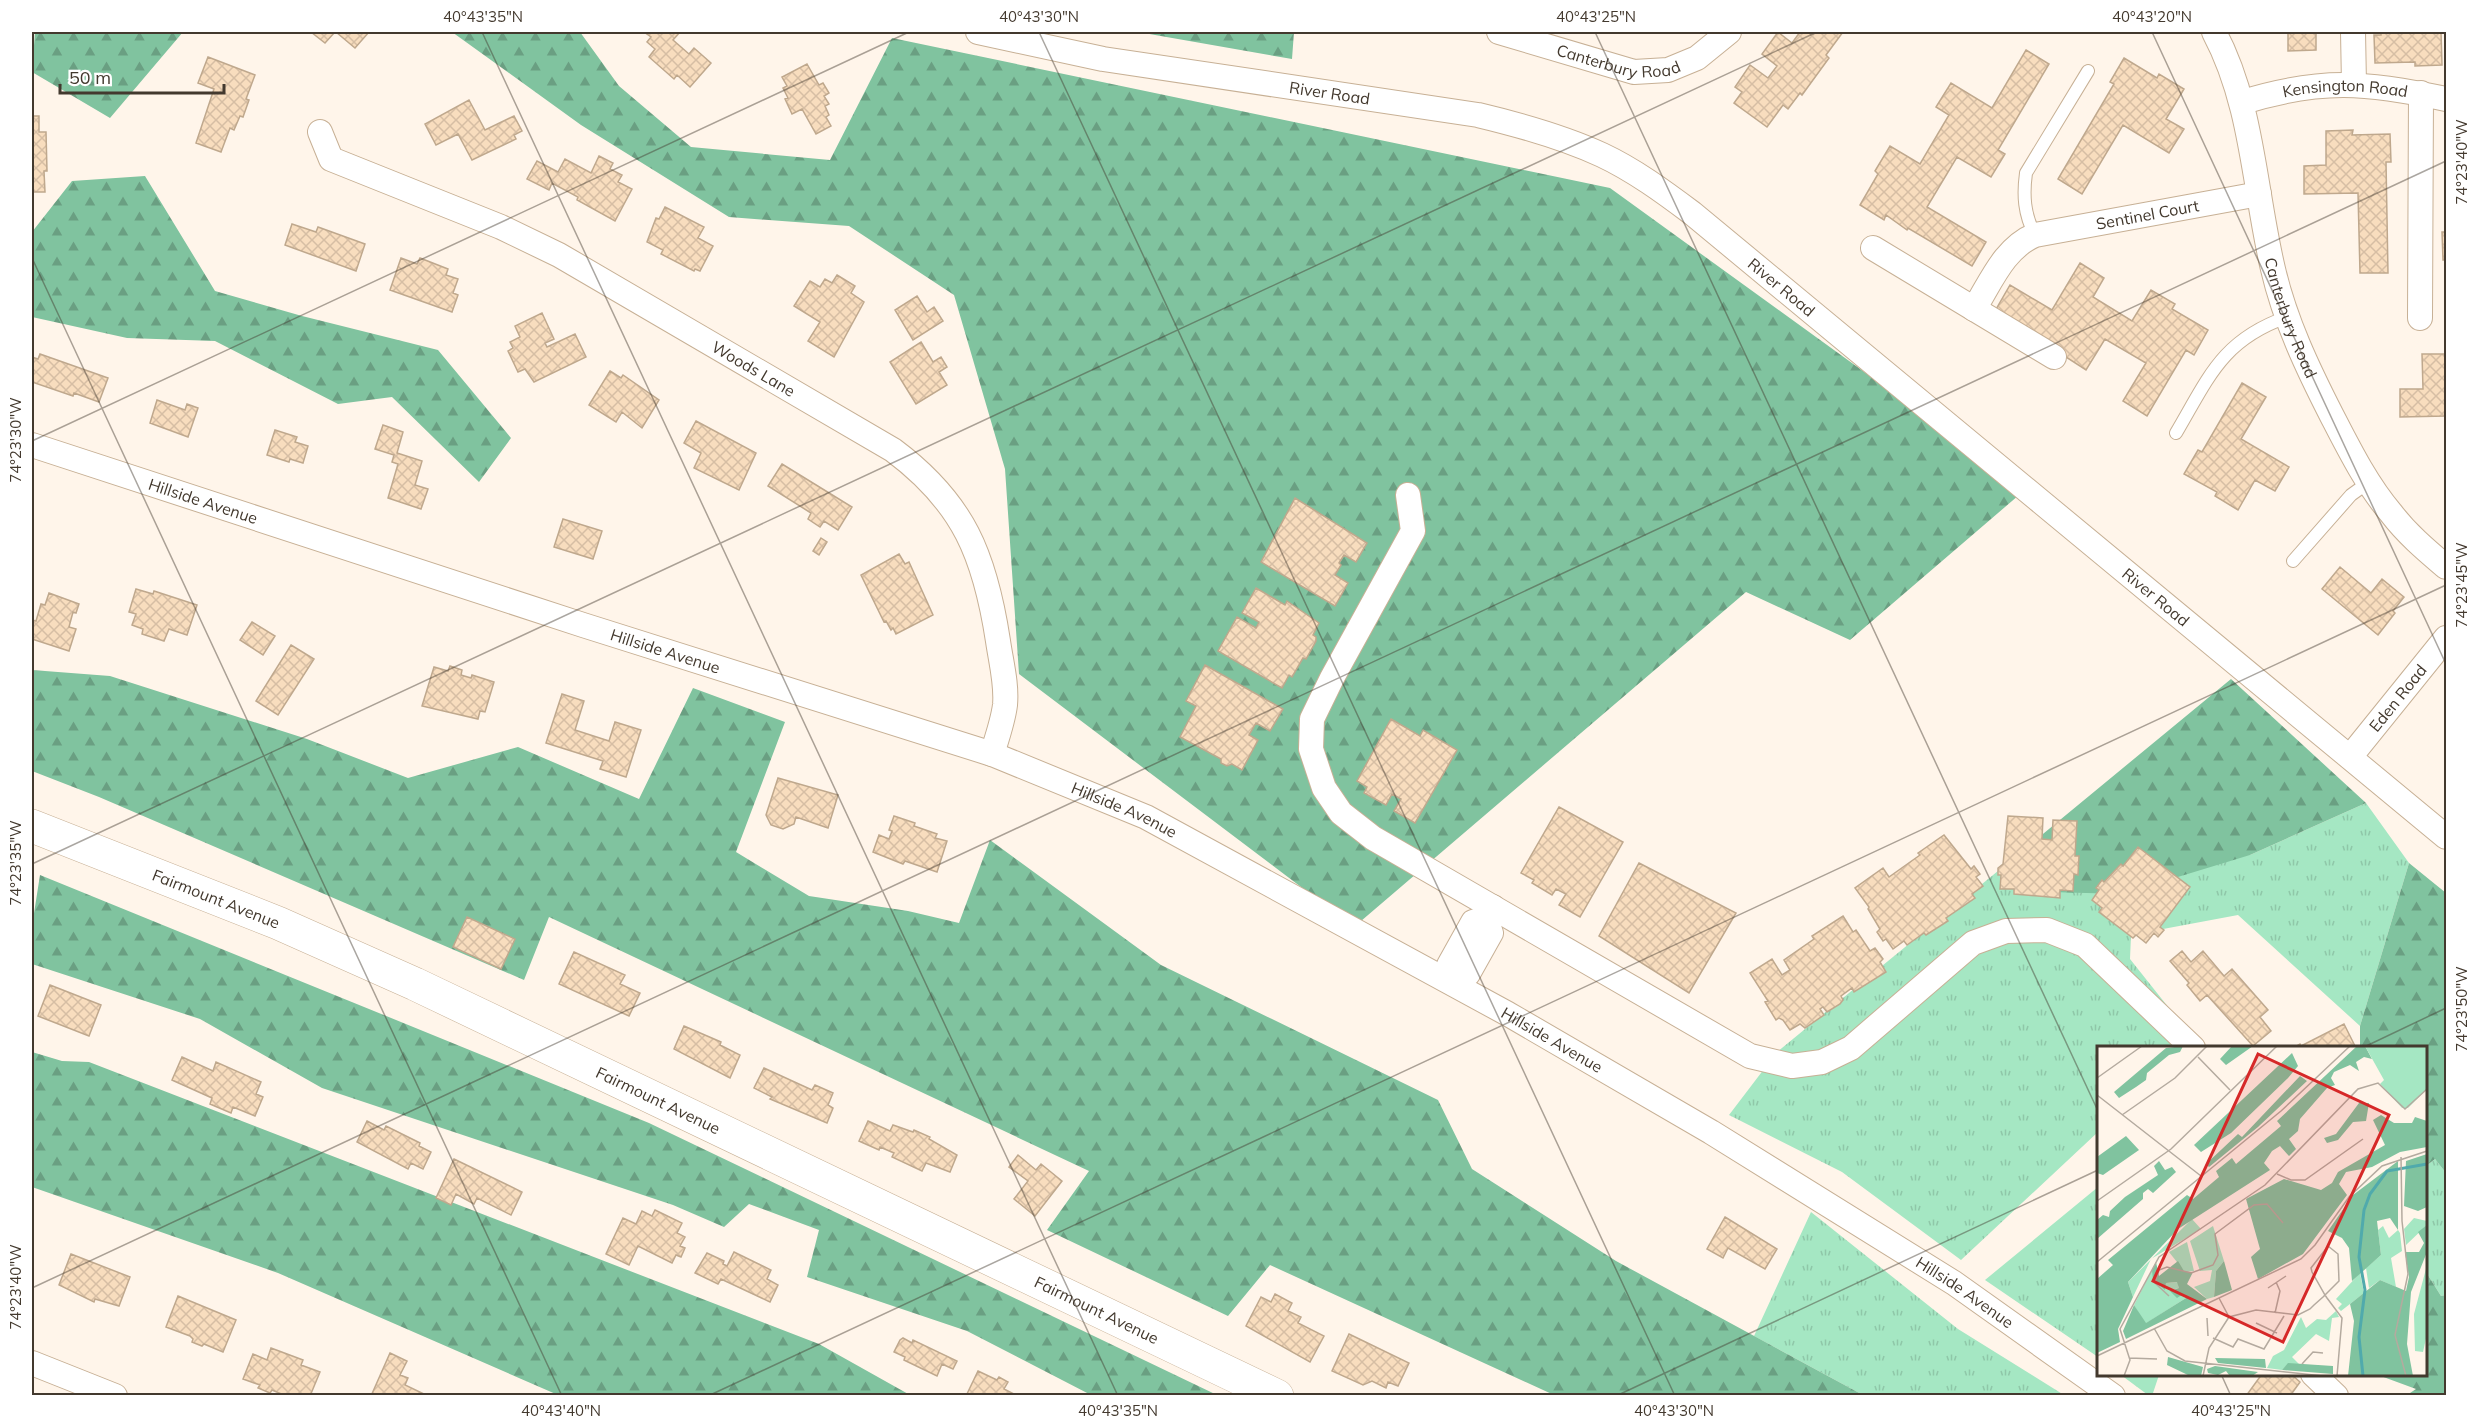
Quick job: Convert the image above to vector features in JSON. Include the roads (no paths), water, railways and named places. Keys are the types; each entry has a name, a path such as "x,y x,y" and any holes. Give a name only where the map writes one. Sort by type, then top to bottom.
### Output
{"main road":[{"name":"Fairmount Avenue","path":"32,826 278,923 415,984 1277,1395"}],"street":[{"name":"River Road","path":"978,32 1103,59 1478,115 1539,132 1602,156 1660,189 1692,213 2446,837"},
{"name":"Canterbury Road","path":"1499,32 1634,72 1668,70 1697,58 1729,32"},
{"name":"Canterbury Road","path":"2214,32 2225,52 2243,102 2273,269 2287,317 2308,370 2344,440 2389,512 2412,538 2446,567"},
{"path":"2353,32 2354,84"},
{"name":"Kensington Road","path":"2243,102 2277,91 2313,85 2354,84 2421,93 2446,99"},
{"path":"2420,318 2421,93"},
{"name":"Woods Lane","path":"320,132 331,159 501,227 559,255 893,450 931,481 957,513 973,543 985,575 993,608 1005,685 1005,704 992,754"},
{"name":"Sentinel Court","path":"1974,309 2010,250 2023,240 2035,235 2259,194"},
{"path":"1873,248 2054,357"},
{"name":"Hillside Avenue","path":"32,445 583,625 992,754 1146,817 1453,979 1711,1132 1918,1260 2114,1395"},
{"path":"1408,495 1413,531 1312,719 1311,749 1324,788 1341,813 1373,838 1489,912 1750,1056 1792,1066 1822,1062 1851,1048 1973,944 2006,931 2048,930 2085,945 2192,1046"},
{"name":"Eden Road","path":"2350,757 2446,638"},
{"path":"1453,979 1468,974 1491,933 1489,912"},
{"path":"32,1364 115,1395"},
{"path":"2315,1376 2336,1395"}],"lane":[{"path":"2035,235 2028,222 2025,207 2026,173 2088,71"},
{"path":"2176,433 2217,364 2233,346 2266,325 2287,317"},
{"path":"2293,561 2351,495 2369,482"}]}
